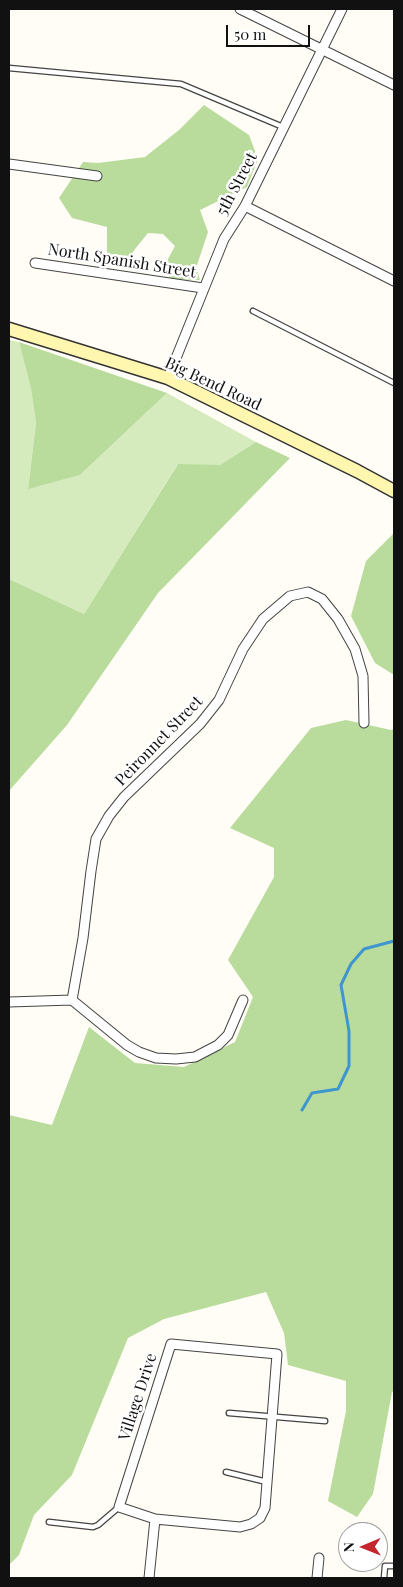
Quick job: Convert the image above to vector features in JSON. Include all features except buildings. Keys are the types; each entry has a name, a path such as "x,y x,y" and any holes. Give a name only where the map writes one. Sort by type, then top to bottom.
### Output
{"main road":[{"name":"Big Bend Road","path":"9,330 168,378 393,489"}],"street":[{"path":"240,9 394,85"},
{"name":"5th Street","path":"168,378 224,239 245,206 282,127 342,9"},
{"path":"9,164 97,176"},
{"path":"245,206 394,281"},
{"name":"North Spanish Street","path":"36,263 203,288"},
{"name":"Peironnet Street","path":"72,1000 83,938 96,838 109,816 124,797 200,724 219,700 243,649 253,634 263,620 290,596 308,592 322,599 338,619 355,649 363,676 364,724"},
{"path":"9,1002 72,1000 139,1052 156,1058 176,1059 194,1057 218,1045 228,1035 243,1000"},
{"name":"Village Drive","path":"171,1344 277,1354 272,1416 265,1508 260,1518 251,1524 240,1527 155,1519 119,1507 171,1344"},
{"path":"149,1578 155,1519"},
{"path":"317,1578 319,1558"}],"lane":[{"path":"9,68 182,84 282,127"},
{"path":"253,311 394,383"},
{"path":"229,1412 325,1421"},
{"path":"226,1472 267,1482"},
{"path":"49,1522 93,1527 119,1507"},
{"path":"384,1578 385,1566 394,1566"}],"green space":[{"path":"204,105 249,135 258,159 247,187 200,210 208,232 196,268 200,280 172,279 162,270 175,246 163,234 148,233 126,263 107,254 107,227 72,218 59,198 83,162 98,163 145,157 179,130"},
{"path":"9,340 19,342 31,389 36,423 28,488 80,475 167,393 256,442 220,465 177,465 84,614 9,579"},
{"path":"19,342 167,393 80,475 28,489 36,423 31,389"},
{"path":"256,442 290,458 158,593 67,725 9,791 9,579 84,614 178,464 220,465"},
{"path":"394,533 394,675 375,663 351,616 366,561"},
{"path":"346,720 391,730 394,729 394,1391 392,1392 373,1494 357,1517 328,1501 346,1411 346,1381 288,1365 284,1333 266,1292 164,1319 128,1338 72,1475 34,1515 19,1555 9,1565 9,1115 52,1125 89,1027 135,1063 184,1067 235,1042 253,997 228,960 274,877 274,848 230,828 311,728"}],"waterway":[{"path":"302,1110 312,1093 338,1089 349,1066 349,1031 341,985 351,964 364,949 394,941"}]}
